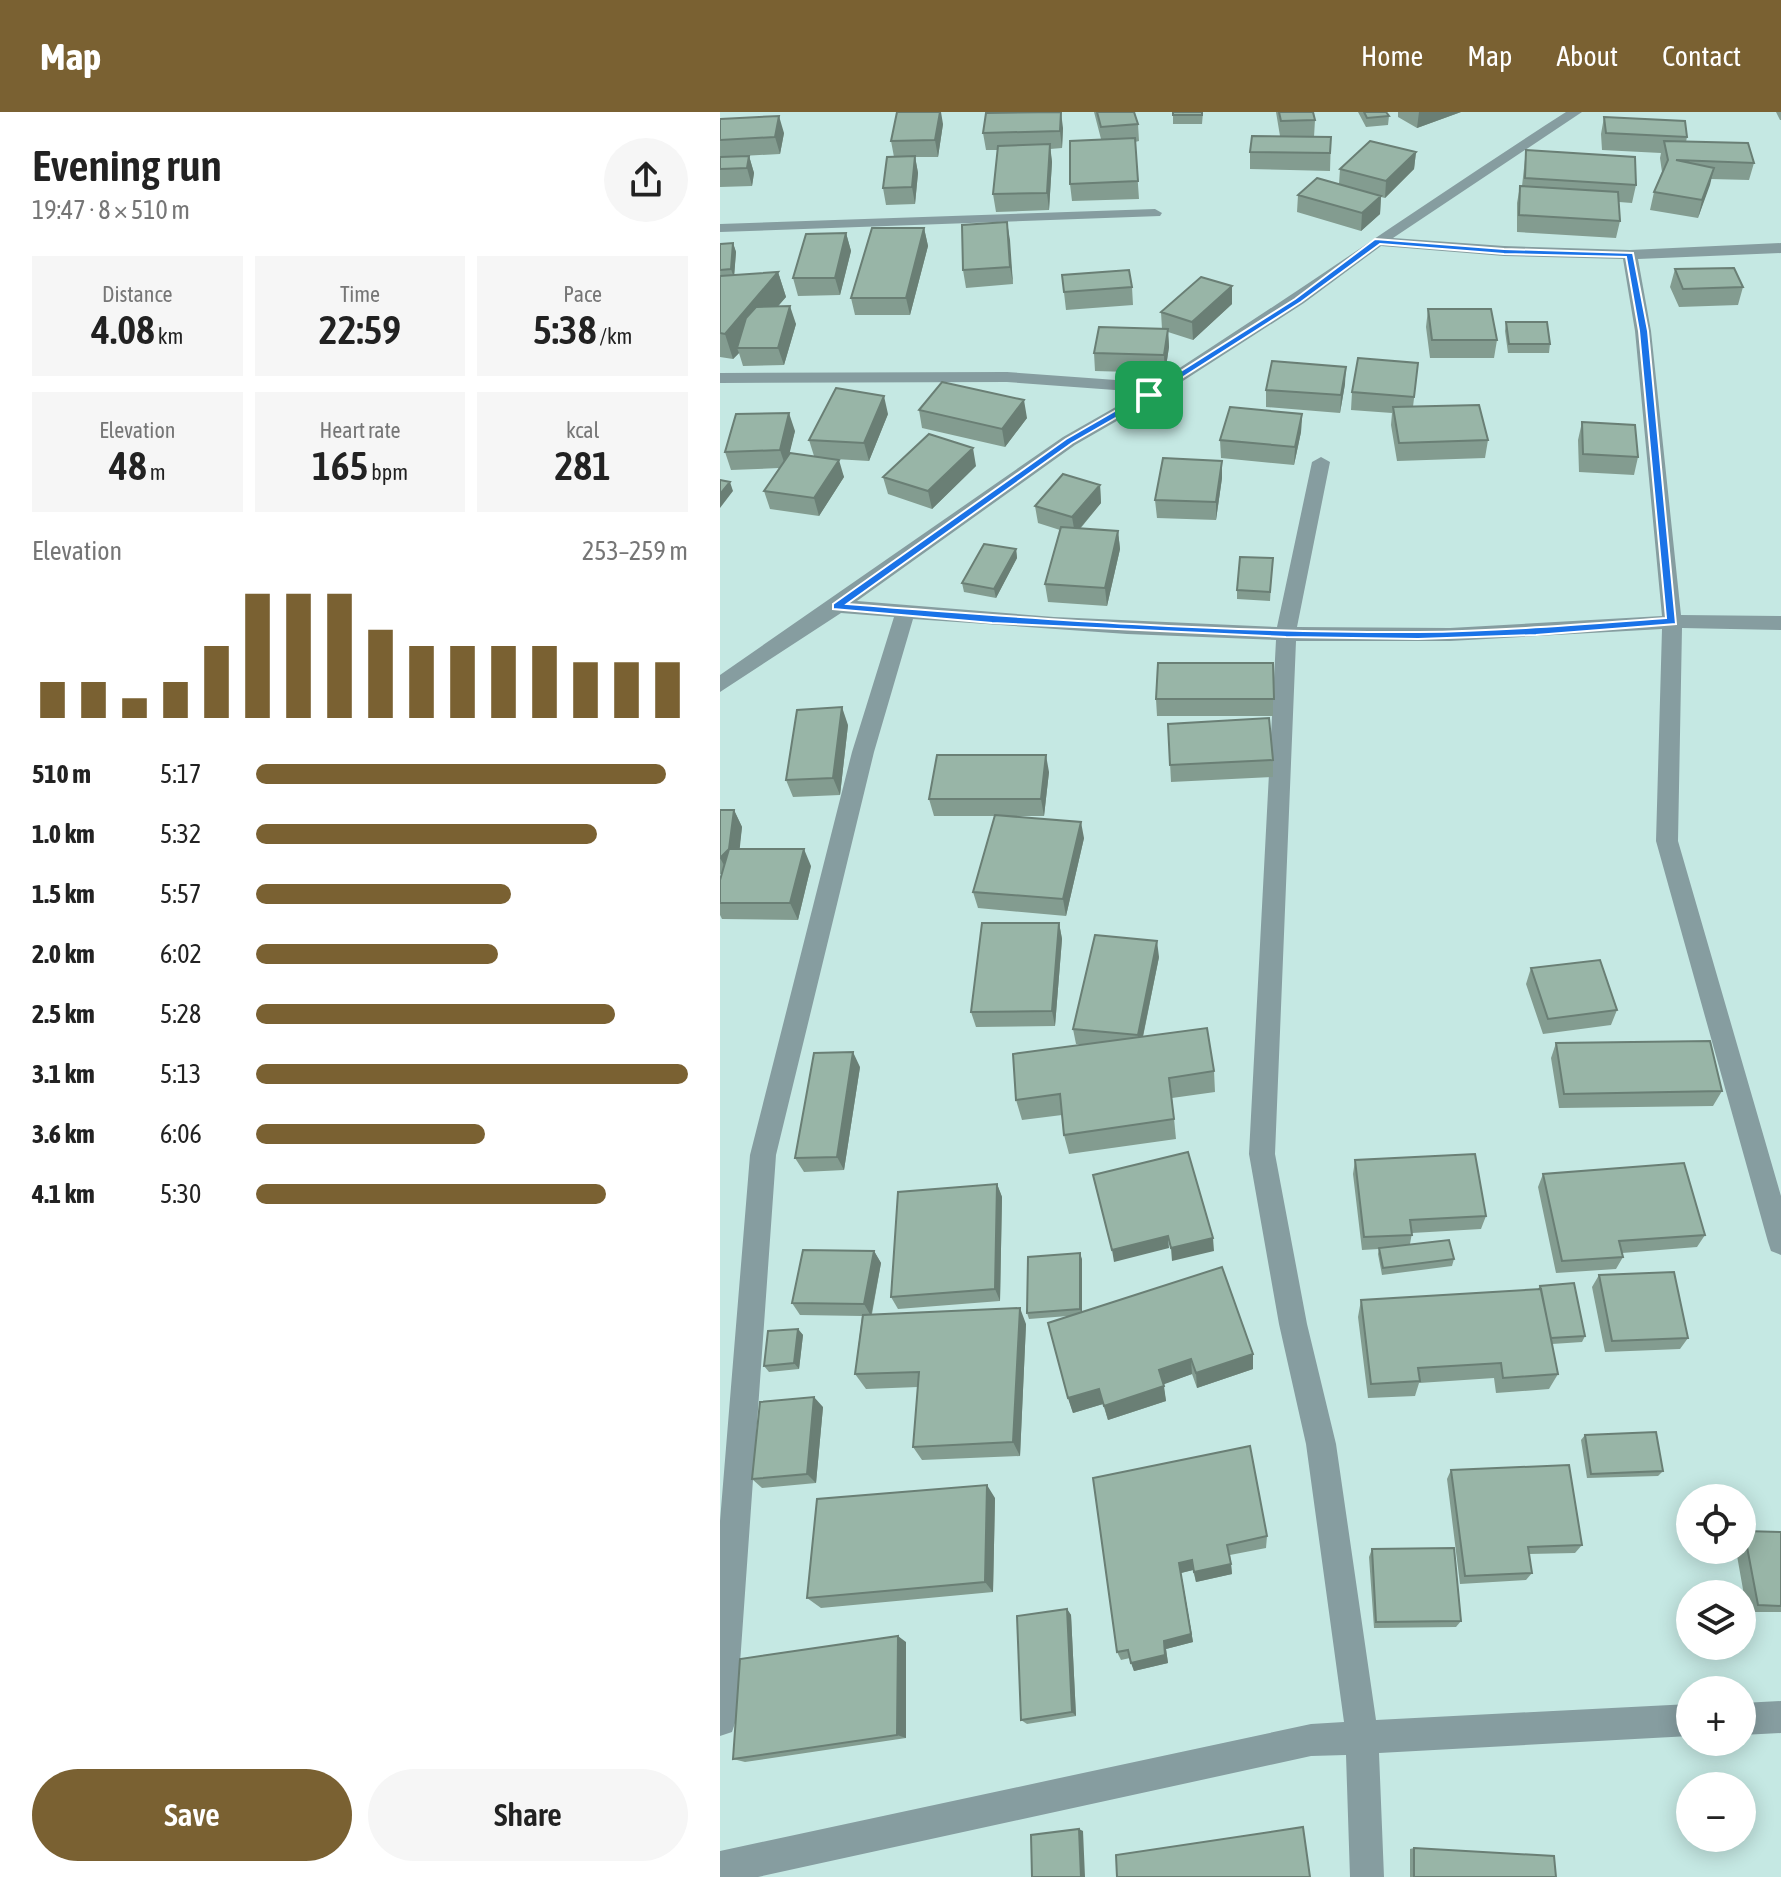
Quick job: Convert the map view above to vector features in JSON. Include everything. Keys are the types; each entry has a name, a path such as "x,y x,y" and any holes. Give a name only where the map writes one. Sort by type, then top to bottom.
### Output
{"street":[{"path":"720,685 1069,441 1149,395 1298,300 1378,241 1575,112"},
{"path":"720,228 1155,213"},
{"path":"1378,241 1504,251 1630,255 1781,248"},
{"path":"1630,255 1643,331 1672,622 1667,841 1781,1242"},
{"path":"720,378 1007,377 1116,385 1149,395"},
{"path":"1321,462 1286,633 1262,1154 1293,1324 1321,1444 1362,1737 1367,1877"},
{"path":"837,606 1286,633 1418,635 1536,632 1672,622 1781,623"},
{"path":"720,1720 763,1155 863,752 905,612"},
{"path":"1756,1718 1781,1717"},
{"path":"720,1868 1311,1740 1676,1721"}],"building":[{"path":"897,112 940,112 935,140 891,141"},
{"path":"1061,112 1060,131 983,133 986,113"},
{"path":"1097,112 1134,112 1138,124 1101,127"},
{"path":"1173,112 1202,112 1202,115 1173,115"},
{"path":"1279,112 1313,112 1315,120 1281,121"},
{"path":"1364,112 1386,112 1389,116 1367,118"},
{"path":"779,116 775,137 720,140 720,119"},
{"path":"1604,117 1685,121 1687,137 1606,133"},
{"path":"1252,136 1331,137 1330,153 1250,152"},
{"path":"1135,138 1138,181 1070,184 1070,141"},
{"path":"1370,141 1416,152 1386,181 1340,169"},
{"path":"1664,141 1748,143 1754,163 1676,160 1714,168 1702,200 1654,192 1668,160"},
{"path":"1050,144 1047,193 993,194 998,146"},
{"path":"1526,150 1635,157 1636,185 1525,178"},
{"path":"749,156 747,168 720,169 720,157"},
{"path":"915,156 912,187 883,188 887,157"},
{"path":"1317,178 1381,196 1362,213 1298,195"},
{"path":"1520,186 1618,192 1620,221 1519,215"},
{"path":"1007,222 1010,267 963,270 962,225"},
{"path":"872,228 924,228 906,298 851,298"},
{"path":"846,233 835,278 793,278 806,234"},
{"path":"733,243 731,269 720,270 720,244"},
{"path":"1734,268 1743,287 1683,289 1675,269"},
{"path":"1129,270 1132,287 1064,292 1062,275"},
{"path":"778,272 725,334 720,333 720,276"},
{"path":"1201,277 1232,286 1192,322 1161,312"},
{"path":"790,306 778,348 737,348 746,318 756,307"},
{"path":"1428,309 1491,309 1497,340 1432,340"},
{"path":"1506,322 1547,322 1550,344 1509,344"},
{"path":"1099,327 1168,329 1164,355 1094,353"},
{"path":"1358,358 1418,363 1414,397 1352,392"},
{"path":"1272,361 1346,367 1341,395 1266,390"},
{"path":"942,382 1024,400 1002,429 919,410"},
{"path":"836,388 884,396 864,443 809,440"},
{"path":"1479,405 1488,440 1399,443 1393,407"},
{"path":"1230,407 1302,414 1295,447 1220,440"},
{"path":"789,413 780,450 725,452 736,414"},
{"path":"1582,422 1635,425 1638,457 1583,454"},
{"path":"929,434 973,448 928,491 883,477"},
{"path":"790,453 839,460 814,498 764,491"},
{"path":"1163,458 1222,461 1216,502 1155,500"},
{"path":"1063,474 1100,485 1072,517 1035,506"},
{"path":"720,480 730,482 720,494"},
{"path":"1061,527 1118,531 1105,588 1045,584"},
{"path":"984,544 1016,549 994,589 962,583"},
{"path":"1240,557 1273,558 1270,592 1237,590"},
{"path":"1158,663 1273,663 1274,699 1156,699"},
{"path":"842,707 833,778 786,780 797,710"},
{"path":"1269,718 1273,760 1170,765 1168,724"},
{"path":"937,755 1046,755 1041,799 929,799"},
{"path":"720,810 734,810 729,849 720,858"},
{"path":"995,815 1081,822 1063,899 973,892"},
{"path":"729,849 804,849 790,903 720,903 720,880"},
{"path":"982,923 1059,923 1052,1011 971,1012"},
{"path":"1095,935 1157,941 1138,1035 1073,1029"},
{"path":"1600,960 1617,1010 1548,1019 1531,968"},
{"path":"1207,1028 1214,1071 1169,1078 1174,1119 1064,1135 1060,1094 1016,1100 1013,1054"},
{"path":"1710,1041 1722,1091 1564,1094 1556,1043"},
{"path":"853,1052 837,1157 795,1158 814,1053"},
{"path":"1188,1152 1213,1238 1171,1248 1168,1236 1112,1250 1093,1175"},
{"path":"1475,1154 1486,1216 1410,1220 1412,1235 1364,1237 1355,1160"},
{"path":"1684,1163 1705,1235 1619,1241 1623,1257 1562,1261 1543,1174"},
{"path":"997,1184 995,1289 891,1297 898,1192"},
{"path":"1449,1240 1454,1259 1383,1268 1379,1248"},
{"path":"803,1250 874,1251 864,1304 792,1303"},
{"path":"1080,1253 1080,1309 1027,1313 1028,1257"},
{"path":"1222,1267 1253,1354 1196,1373 1191,1359 1159,1370 1164,1386 1104,1406 1099,1389 1068,1398 1048,1323"},
{"path":"1674,1272 1688,1338 1612,1341 1599,1275"},
{"path":"1574,1283 1585,1336 1551,1338 1540,1286"},
{"path":"1541,1289 1558,1374 1503,1378 1501,1363 1418,1368 1420,1381 1371,1384 1361,1300"},
{"path":"1020,1308 1013,1442 913,1447 919,1372 855,1374 863,1315"},
{"path":"798,1329 794,1363 764,1366 768,1331"},
{"path":"814,1397 807,1474 752,1479 760,1402"},
{"path":"1656,1432 1663,1471 1591,1474 1585,1435"},
{"path":"1250,1446 1267,1536 1227,1545 1231,1564 1194,1572 1192,1560 1179,1563 1191,1634 1164,1641 1165,1655 1131,1663 1128,1650 1117,1652 1093,1478"},
{"path":"1569,1465 1582,1545 1528,1547 1532,1573 1465,1576 1451,1470"},
{"path":"987,1485 985,1582 807,1598 817,1499"},
{"path":"1756,1531 1781,1532 1781,1606 1758,1605 1756,1580 1753,1580 1750,1564 1756,1564"},
{"path":"1454,1548 1461,1621 1376,1622 1372,1549"},
{"path":"1067,1609 1072,1712 1021,1720 1017,1616"},
{"path":"898,1636 897,1735 733,1759 740,1659"},
{"path":"1303,1827 1310,1877 1117,1877 1116,1855"},
{"path":"1079,1829 1081,1877 1032,1877 1031,1835"},
{"path":"1414,1848 1554,1856 1556,1877 1414,1877"}],"route":[{"path":"1378,241 1504,251 1630,255 1643,331 1672,622 1536,632 1418,635 1286,633 992,619 837,606 1069,441 1149,395 1298,300 1378,241"}]}
